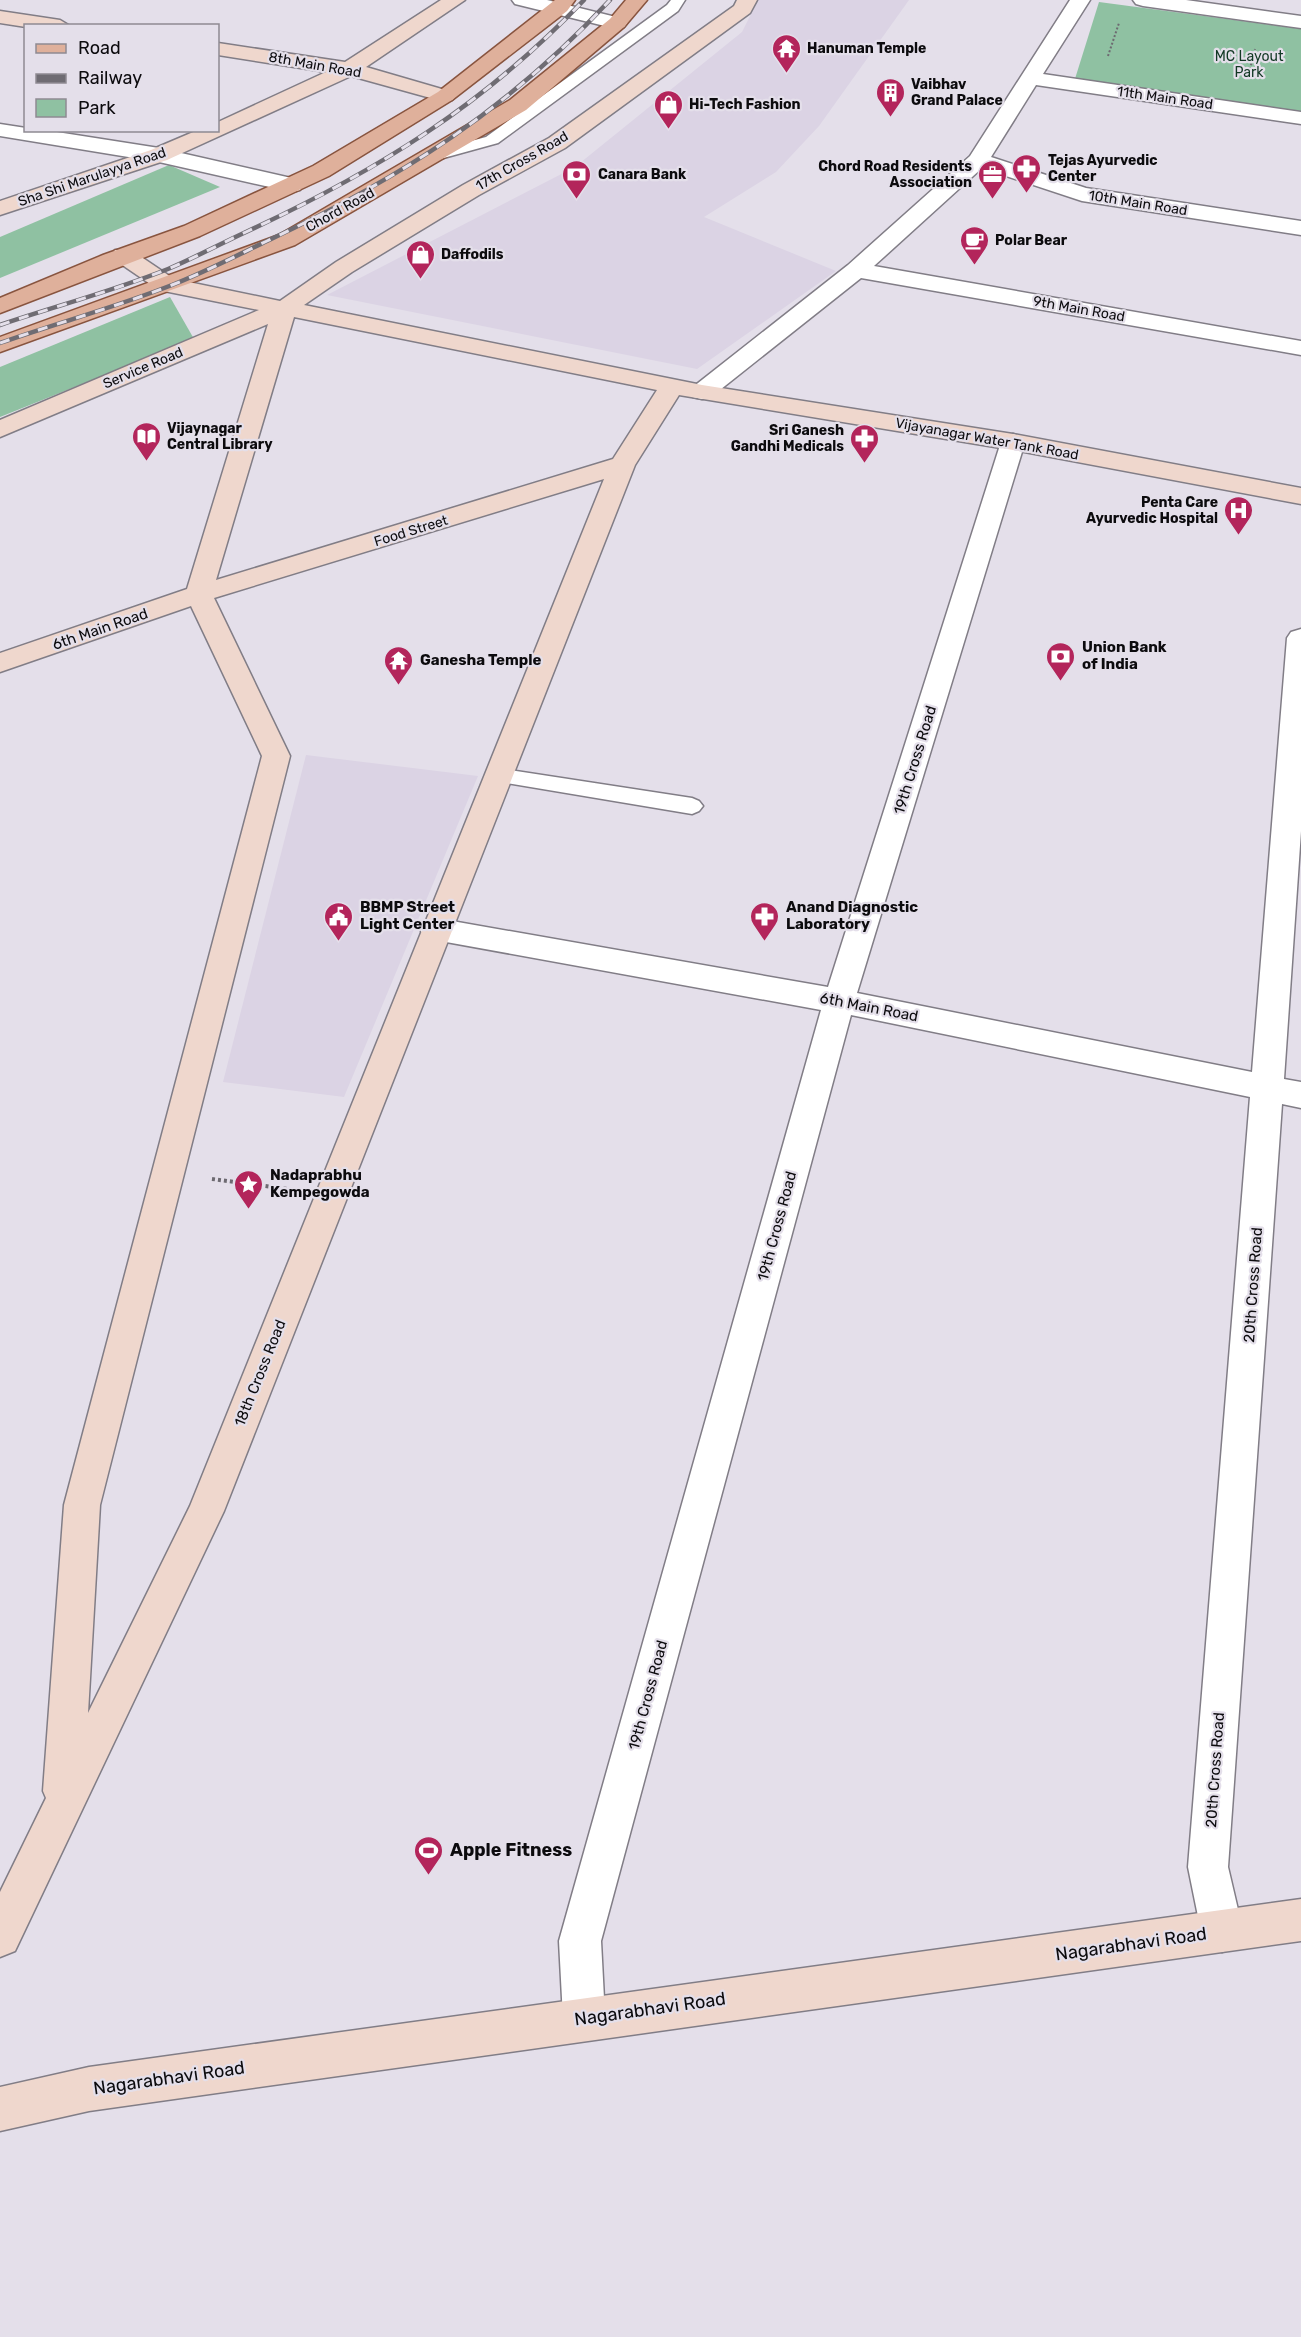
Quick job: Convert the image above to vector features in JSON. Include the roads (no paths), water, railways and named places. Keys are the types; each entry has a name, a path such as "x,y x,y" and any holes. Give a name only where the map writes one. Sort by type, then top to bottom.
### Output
{"main road":[{"name":"Sha Shi Marulayya Road","path":"219,129 349,69 455,0"},
{"name":"Chord Road","path":"0,345 286,240 518,105 617,23 637,0"},
{"name":"17th Cross Road","path":"285,308 344,267 471,190 557,143 743,9 747,0"},
{"path":"0,306 123,255 192,231 292,185 445,96 563,4"},
{"path":"0,16 48,24"},
{"name":"8th Main Road","path":"219,49 349,69 445,96"},
{"name":"Sha Shi Marulayya Road","path":"0,208 159,155 212,132"},
{"path":"123,255 167,285"},
{"name":"Vijayanagar Water Tank Road","path":"167,285 702,392 1013,442 1301,496"},
{"path":"62,1807 81,1505 276,756 200,594 237,462 285,308"},
{"name":"Service Road","path":"0,429 285,308"},
{"name":"18th Cross Road","path":"0,1936 206,1511 496,775 622,465 672,386"},
{"name":"Food Street","path":"200,594 427,527 622,465"},
{"name":"6th Main Road","path":"0,663 200,594"},
{"name":"Nagarabhavi Road","path":"0,2109 89,2089 584,2018 1301,1920"}],"street":[{"path":"522,0 563,4 617,23"},
{"path":"702,392 856,270 978,160 1080,0"},
{"path":"1143,0 1301,22"},
{"name":"11th Main Road","path":"1030,78 1301,118"},
{"path":"0,130 159,155 292,185"},
{"name":"10th Main Road","path":"978,160 1082,194 1301,228"},
{"name":"9th Main Road","path":"856,270 1301,348"},
{"name":"19th Cross Road","path":"584,2018 580,1941 839,1001 1013,442"},
{"name":"20th Cross Road","path":"1222,1931 1208,1867 1285,1092 1301,638"},
{"name":"6th Main Road","path":"435,929 839,1001 1285,1092"}],"lane":[{"path":"429,157 492,140 539,108 673,8 678,0"},
{"path":"496,775 692,806"}],"railway":[{"path":"0,325 168,269 340,185 427,132 468,103 546,38 584,0"},
{"path":"0,343 130,301 184,280 363,192 408,166 492,108 533,75 610,0"}],"place":[{"name":"Hanuman Temple","path":"786,74"},
{"name":"Vaibhav Grand Palace","path":"890,118"},
{"name":"Hi-Tech Fashion","path":"668,130"},
{"name":"Tejas Ayurvedic Center","path":"1027,194"},
{"name":"Canara Bank","path":"577,200"},
{"name":"Chord Road Residents Association","path":"993,200"},
{"name":"Polar Bear","path":"974,266"},
{"name":"Daffodils","path":"420,280"},
{"name":"Vijaynagar Central Library","path":"146,462"},
{"name":"Sri Ganesh Gandhi Medicals","path":"865,464"},
{"name":"Penta Care Ayurvedic Hospital","path":"1239,536"},
{"name":"Union Bank of India","path":"1061,682"},
{"name":"Ganesha Temple","path":"399,686"},
{"name":"BBMP Street Light Center","path":"339,942"},
{"name":"Anand Diagnostic Laboratory","path":"765,942"},
{"name":"Nadaprabhu Kempegowda","path":"249,1210"},
{"name":"Apple Fitness","path":"429,1876"}],"park label":[{"name":"MC Layout Park","path":"1249,64"}]}
